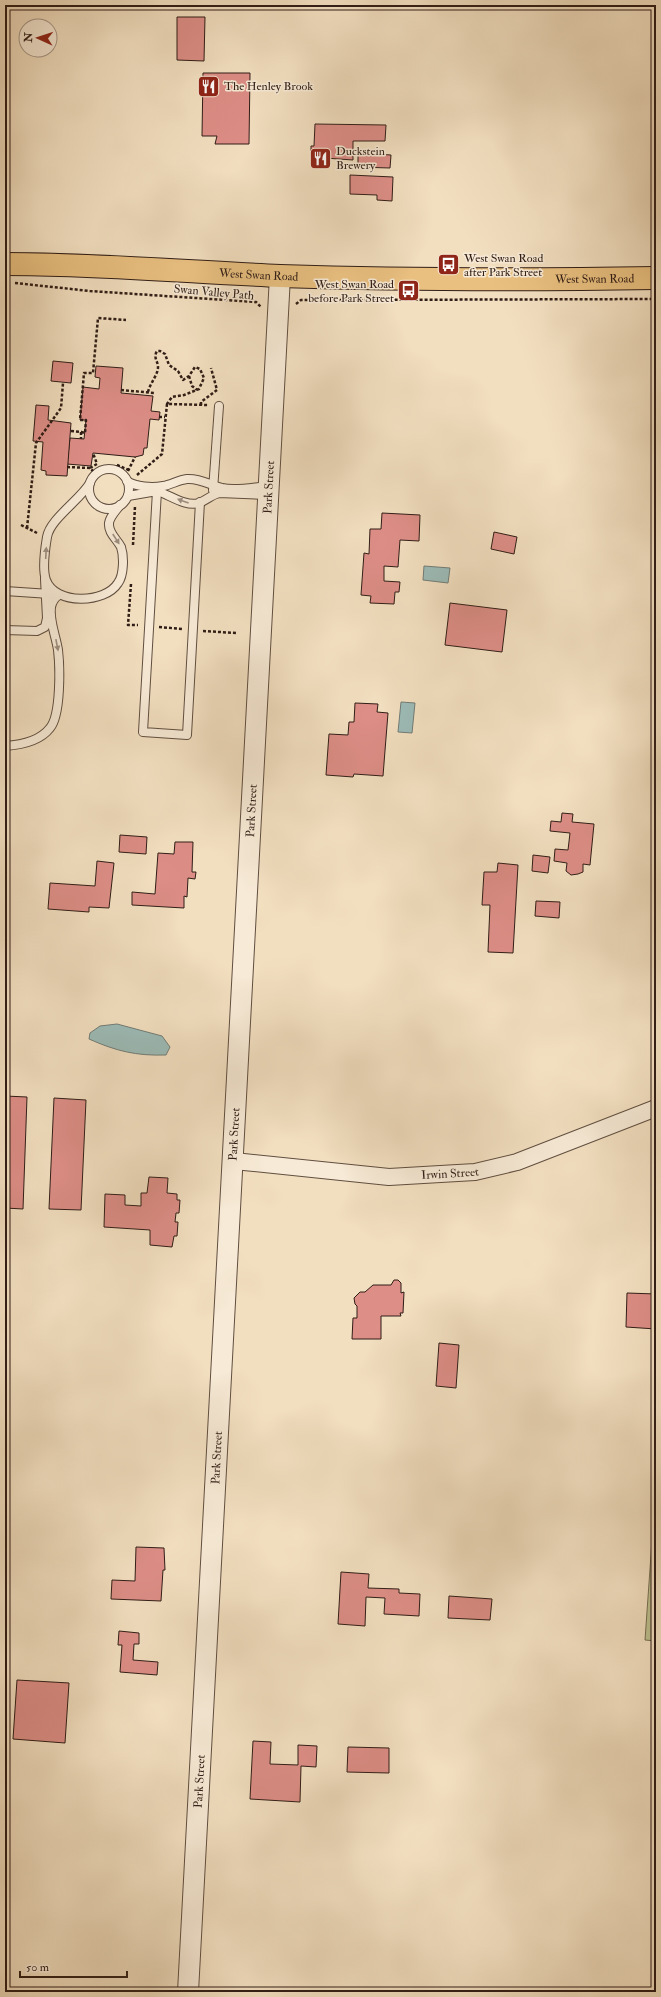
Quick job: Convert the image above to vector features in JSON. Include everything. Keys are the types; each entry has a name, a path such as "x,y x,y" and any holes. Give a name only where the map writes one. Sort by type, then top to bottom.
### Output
{"main road":[{"name":"West Swan Road","path":"8,273 50,264 280,276 561,280 656,278"}],"street":[{"name":"Park Street","path":"188,1992 234,1161 280,276"},
{"name":"Irwin Street","path":"234,1161 389,1176 475,1172 517,1162 656,1108"}],"lane":[{"path":"213,494 219,406"},
{"path":"120,505 112,509 99,507 90,496 90,483 93,471 111,469 126,475 134,485 158,489 186,503 200,502 213,494 269,490"},
{"path":"126,475 128,496"},
{"path":"5,591 92,599 112,591 119,582 122,569 122,552 111,531 109,523 112,515 128,496 158,489 176,481 186,479 203,480 213,486 229,489 269,490"},
{"path":"5,630 38,631 45,627 47,535 53,525 82,495 90,483"},
{"path":"158,489 144,732 187,735 200,502"},
{"path":"45,573 51,588 59,595"},
{"path":"5,746 15,745 42,736 50,729 56,719 58,651 51,611 55,597 59,595"}],"path":[{"name":"Swan Valley Path","path":"8,273 90,291 256,302 262,308 294,307 301,300 656,300"},
{"path":"71,431 85,433 86,420 80,420 84,373 93,373 98,318 126,320"},
{"path":"148,392 150,383 157,371 158,365 155,358 157,351 165,354 168,363 178,370 182,379 186,380 195,367 202,372 203,382 197,390 172,397 167,404"},
{"path":"201,405 201,402 217,390 211,368"},
{"path":"189,376 192,386 197,390"},
{"path":"27,528 36,443 61,408 63,383"},
{"path":"121,390 154,393"},
{"path":"159,416 166,417"},
{"path":"81,439 82,432"},
{"path":"67,467 93,471 97,464 93,453"},
{"path":"117,465 126,475 135,457"},
{"path":"21,525 47,541"}],"green space":[{"path":"654,1512 656,1513 656,1641 645,1640"}],"water":[{"path":"424,566 450,568 448,583 423,580"},
{"path":"401,702 415,703 412,733 398,732"},
{"path":"117,1024 162,1036 170,1047 166,1055 145,1055 126,1052 108,1047 89,1039 90,1033 100,1026"}],"building":[{"path":"177,17 205,17 204,61 177,60"},
{"path":"203,73 250,73 249,144 215,144 217,136 202,136"},
{"path":"315,124 386,125 385,141 353,141 353,160 311,157 311,146 314,146"},
{"path":"358,153 391,155 390,168 358,167"},
{"path":"350,175 393,177 392,201 377,200 377,195 350,194"},
{"path":"53,361 73,363 71,383 51,381"},
{"path":"96,366 123,368 121,393 153,396 151,411 160,412 159,420 150,419 147,448 144,448 143,455 135,457 93,453 91,466 67,464 70,438 84,439 86,420 80,420 83,387 99,389 100,378 95,377"},
{"path":"36,405 49,406 48,420 71,423 67,476 46,475 46,471 41,470 43,442 33,441"},
{"path":"382,513 420,515 419,541 400,540 398,567 384,566 384,581 400,582 399,592 395,592 394,604 370,603 371,596 361,595 364,553 369,554 370,529 381,529"},
{"path":"494,532 517,537 514,554 491,549"},
{"path":"450,603 507,610 502,652 445,645"},
{"path":"355,703 378,704 377,712 388,713 383,776 354,774 353,777 326,775 329,734 348,735 349,722 354,722"},
{"path":"562,813 573,814 572,822 594,824 590,865 583,864 583,872 578,874 571,875 566,871 567,863 554,861 555,849 568,850 570,833 550,831 551,821 561,822"},
{"path":"120,835 147,837 146,854 119,852"},
{"path":"175,842 193,842 192,872 196,872 195,879 188,878 187,897 184,896 184,908 132,905 132,892 155,894 158,853 174,854"},
{"path":"533,855 550,857 548,873 532,871"},
{"path":"97,861 114,863 109,908 89,907 89,912 48,909 50,883 95,886"},
{"path":"498,863 518,865 513,953 488,952 490,905 482,905 484,872 497,872"},
{"path":"536,901 560,902 559,918 535,916"},
{"path":"5,1096 27,1097 23,1209 5,1208"},
{"path":"54,1098 86,1100 81,1210 49,1209"},
{"path":"149,1177 168,1178 167,1193 177,1194 177,1200 180,1200 179,1213 176,1213 175,1222 178,1222 177,1236 174,1236 172,1247 150,1245 150,1230 104,1227 105,1194 125,1195 125,1205 141,1206 141,1193 147,1193"},
{"path":"394,1280 398,1280 401,1283 401,1293 404,1292 403,1313 400,1313 401,1316 381,1316 381,1339 352,1339 353,1318 357,1318 357,1306 354,1298 360,1292 365,1292 373,1285 391,1285"},
{"path":"627,1293 656,1294 656,1329 626,1327"},
{"path":"439,1343 459,1345 456,1388 436,1386"},
{"path":"136,1547 164,1548 165,1570 163,1570 161,1601 111,1599 112,1580 135,1581"},
{"path":"341,1572 369,1574 368,1588 399,1589 399,1593 420,1594 419,1616 384,1614 385,1598 366,1597 365,1626 338,1624"},
{"path":"449,1596 492,1599 490,1620 448,1618"},
{"path":"119,1631 139,1633 139,1644 134,1644 133,1660 158,1662 157,1675 120,1672 122,1645 118,1645"},
{"path":"17,1680 69,1683 65,1743 13,1739"},
{"path":"253,1741 271,1742 270,1764 298,1765 298,1745 317,1746 316,1767 301,1766 300,1802 250,1799"},
{"path":"348,1747 389,1748 389,1773 347,1772"}],"place":[{"name":"The Henley Brook","path":"209,86"},
{"name":"Duckstein Brewery","path":"320,158"},
{"name":"West Swan Road after Park Street","path":"448,265"},
{"name":"West Swan Road before Park Street","path":"409,291"}]}
